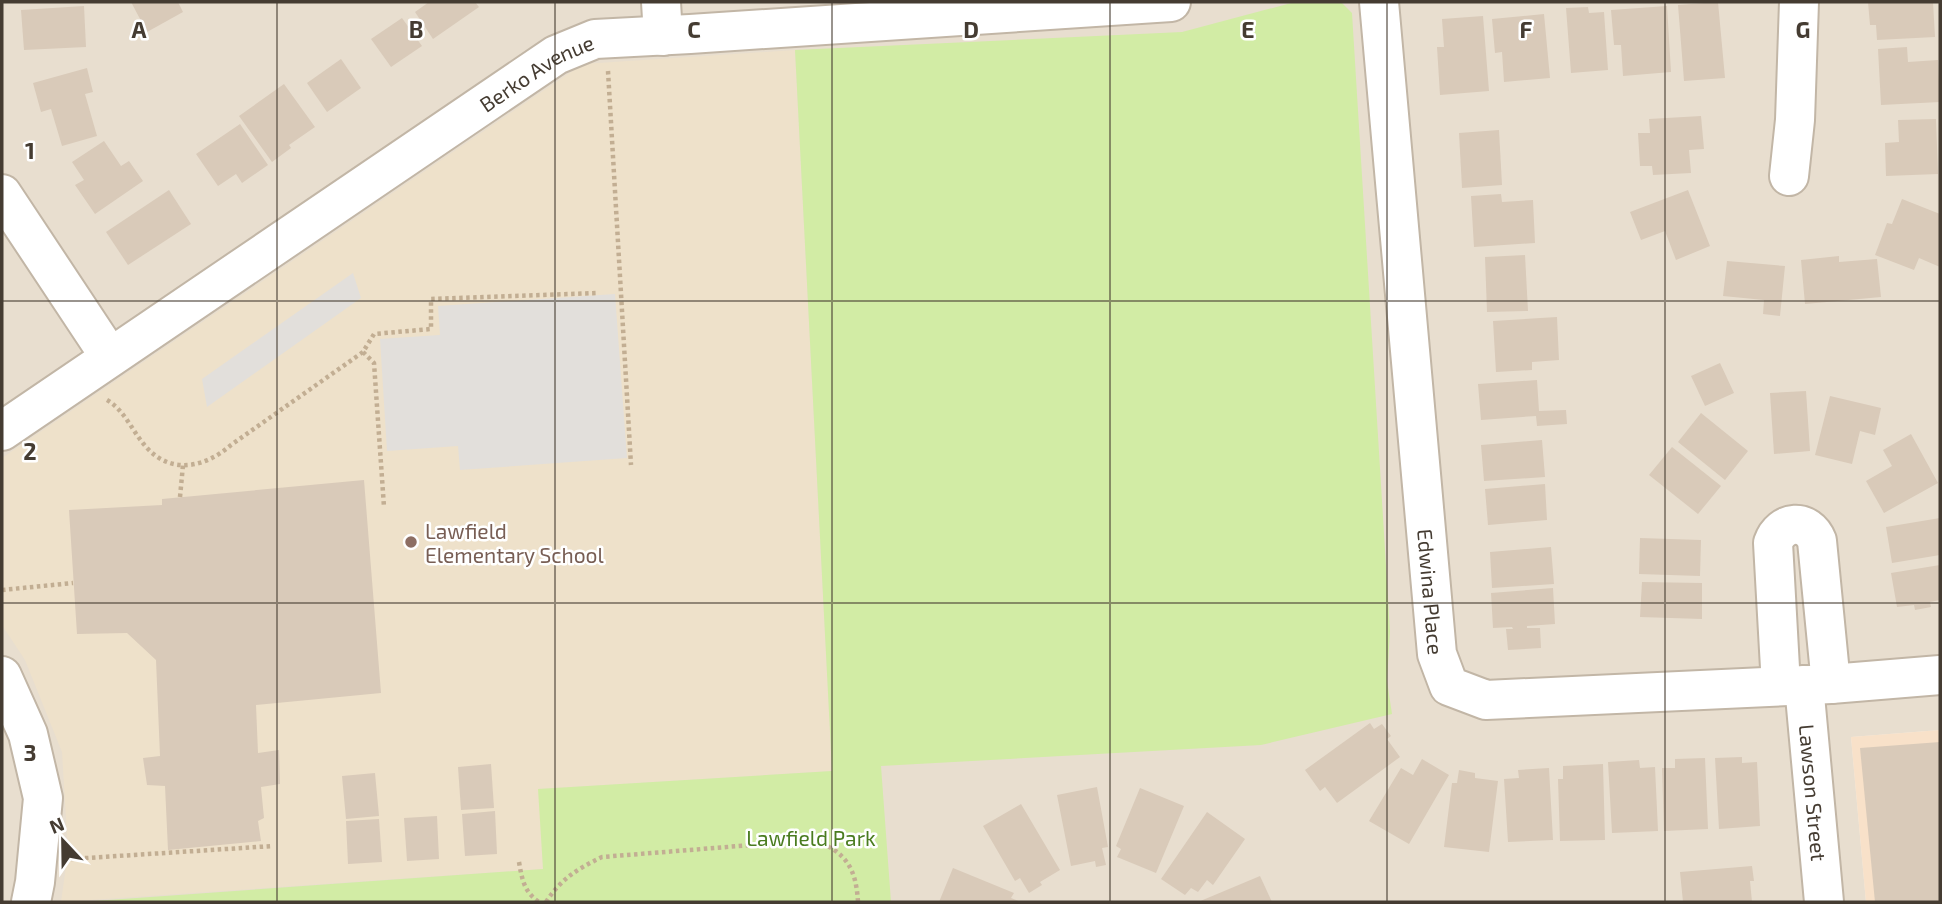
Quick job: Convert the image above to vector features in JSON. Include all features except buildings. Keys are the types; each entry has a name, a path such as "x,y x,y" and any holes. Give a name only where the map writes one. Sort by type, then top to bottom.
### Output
{"street":[{"name":"Berko Avenue","path":"2,431 556,55 595,39 606,38 662,19 1171,2"},
{"name":"Edwina Place","path":"1379,2 1437,654 1449,686 1486,700 1805,685 1940,674"},
{"path":"1789,176 1796,120 1799,2"},
{"path":"2,194 110,357"},
{"path":"2,676 28,734 43,798 31,902"},
{"name":"Lawson Street","path":"1805,685 1824,902"}],"path":[{"path":"606,38 631,465"},
{"path":"63,389 82,398 104,399 113,404 150,451 165,461 183,465 201,463 218,457 363,352 374,334 431,330 431,299 598,293"},
{"path":"363,352 374,363 384,507"},
{"path":"180,497 183,465"},
{"path":"2,590 73,583"},
{"path":"546,902 555,888 577,869 602,857 814,840 830,846 843,857 853,872 858,902"},
{"path":"37,862 272,846"},
{"path":"519,862 523,885 539,902"}],"shaded area":[{"path":"2,2 1940,2 1940,730 1851,737 1866,902 2,902"},
{"name":"Lawfield Elementary School","path":"795,50 832,771 539,789 543,869 61,902 68,852 62,752 25,660 2,625 2,458 583,64"},
{"path":"353,273 361,298 207,407 202,379"},
{"path":"615,294 627,458 460,470 458,446 387,451 380,339 440,335 438,306"},
{"path":"1940,730 1940,902 1866,902 1851,737"}],"green space":[{"name":"Lawfield Park","path":"1295,2 1341,2 1352,13 1390,631 1387,681 1392,714 1261,745 881,766 891,902 80,902 543,869 538,789 832,771 795,50 1182,32"}],"place":[{"name":"Lawfield Elementary School","path":"411,542"}]}
